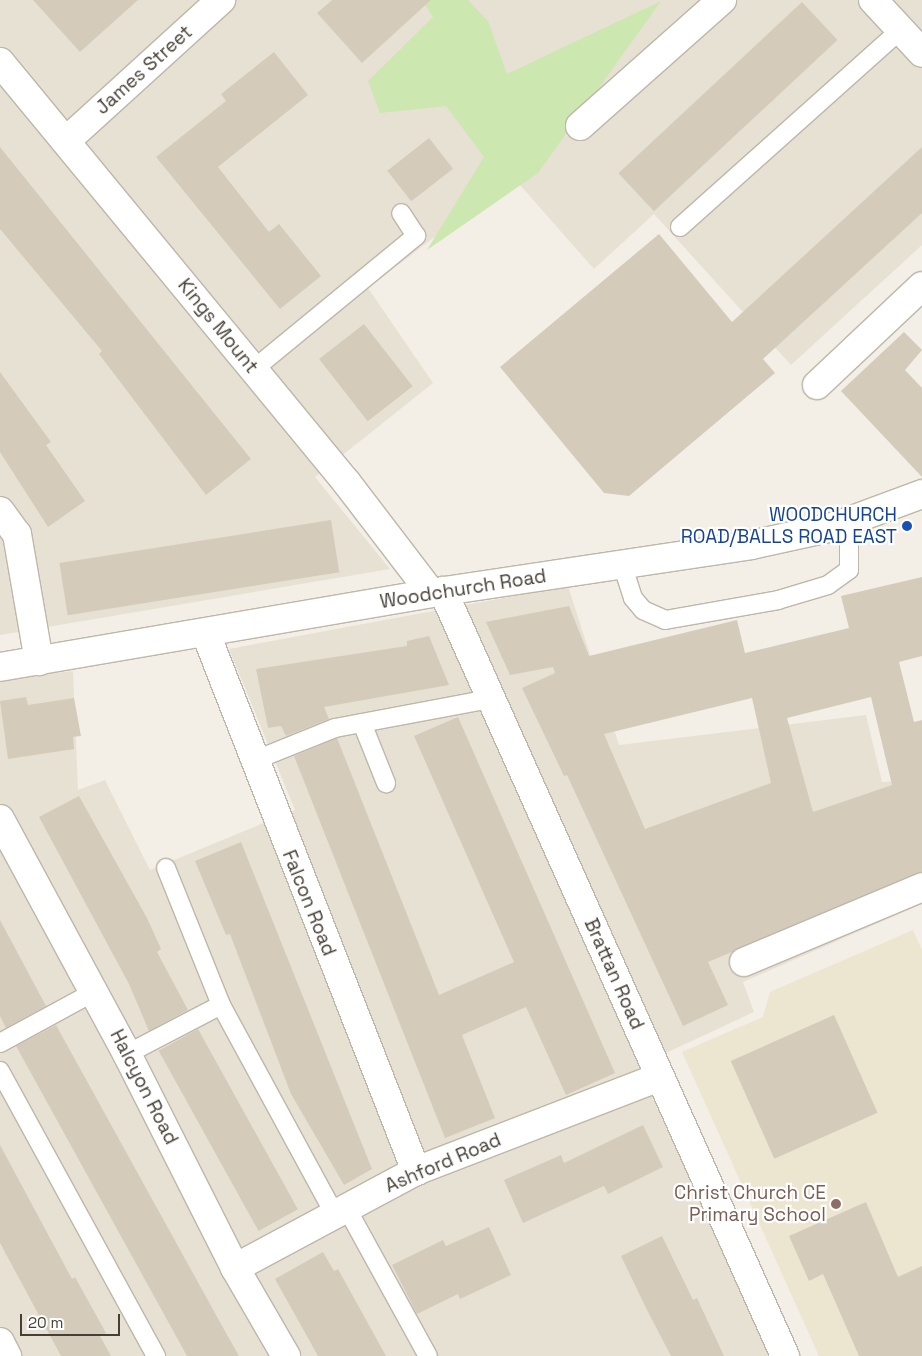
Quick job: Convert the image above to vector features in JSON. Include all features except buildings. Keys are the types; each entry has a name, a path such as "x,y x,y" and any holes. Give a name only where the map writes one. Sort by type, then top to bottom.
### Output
{"street":[{"name":"James Street","path":"66,141 221,0"},
{"path":"580,126 722,0"},
{"path":"873,0 922,53"},
{"name":"Kings Mount","path":"0,62 437,592"},
{"path":"818,385 922,286"},
{"name":"Woodchurch Road","path":"0,667 206,634 437,592 751,545 849,522 922,494"},
{"path":"0,511 17,534 39,661"},
{"name":"Brattan Road","path":"437,592 490,699 785,1356"},
{"name":"Falcon Road","path":"206,634 253,761 416,1171"},
{"name":"Halcyon Road","path":"0,819 127,1054 235,1268 286,1356"},
{"path":"744,962 922,887"},
{"name":"Ashford Road","path":"235,1268 340,1210 416,1171 660,1077"},
{"path":"0,1342 7,1356"}],"lane":[{"path":"680,227 900,30"},
{"path":"254,369 416,236 401,213"},
{"path":"622,564 633,598 643,610 665,620 778,600 828,585 849,570 849,522"},
{"path":"253,761 335,728 490,699"},
{"path":"362,723 386,783"},
{"path":"166,868 221,1004 340,1210 428,1356"},
{"path":"0,1043 94,992"},
{"path":"127,1054 221,1004"},
{"path":"0,1071 156,1356"}],"shaded area":[{"path":"0,0 922,0 922,245 791,365 654,214 594,269 513,177 368,288 433,383 315,477 390,569 0,635"},
{"path":"568,586 619,745 866,715 882,782 922,780 922,904 743,982 754,1012 638,1066 771,1356 0,1356 0,679 73,671 78,790 105,780 150,870 295,810 229,649"},
{"name":"Christ Church CE Primary School","path":"913,930 922,950 922,1356 819,1356 682,1052 763,1017 770,992"}],"green space":[{"path":"422,0 468,0 488,21 507,74 661,1 538,173 427,250 484,157 446,106 380,113 368,81 433,17"}],"place":[{"name":"WOODCHURCH ROAD/BALLS ROAD EAST","path":"907,526"},
{"name":"Christ Church CE Primary School","path":"836,1204"}]}
